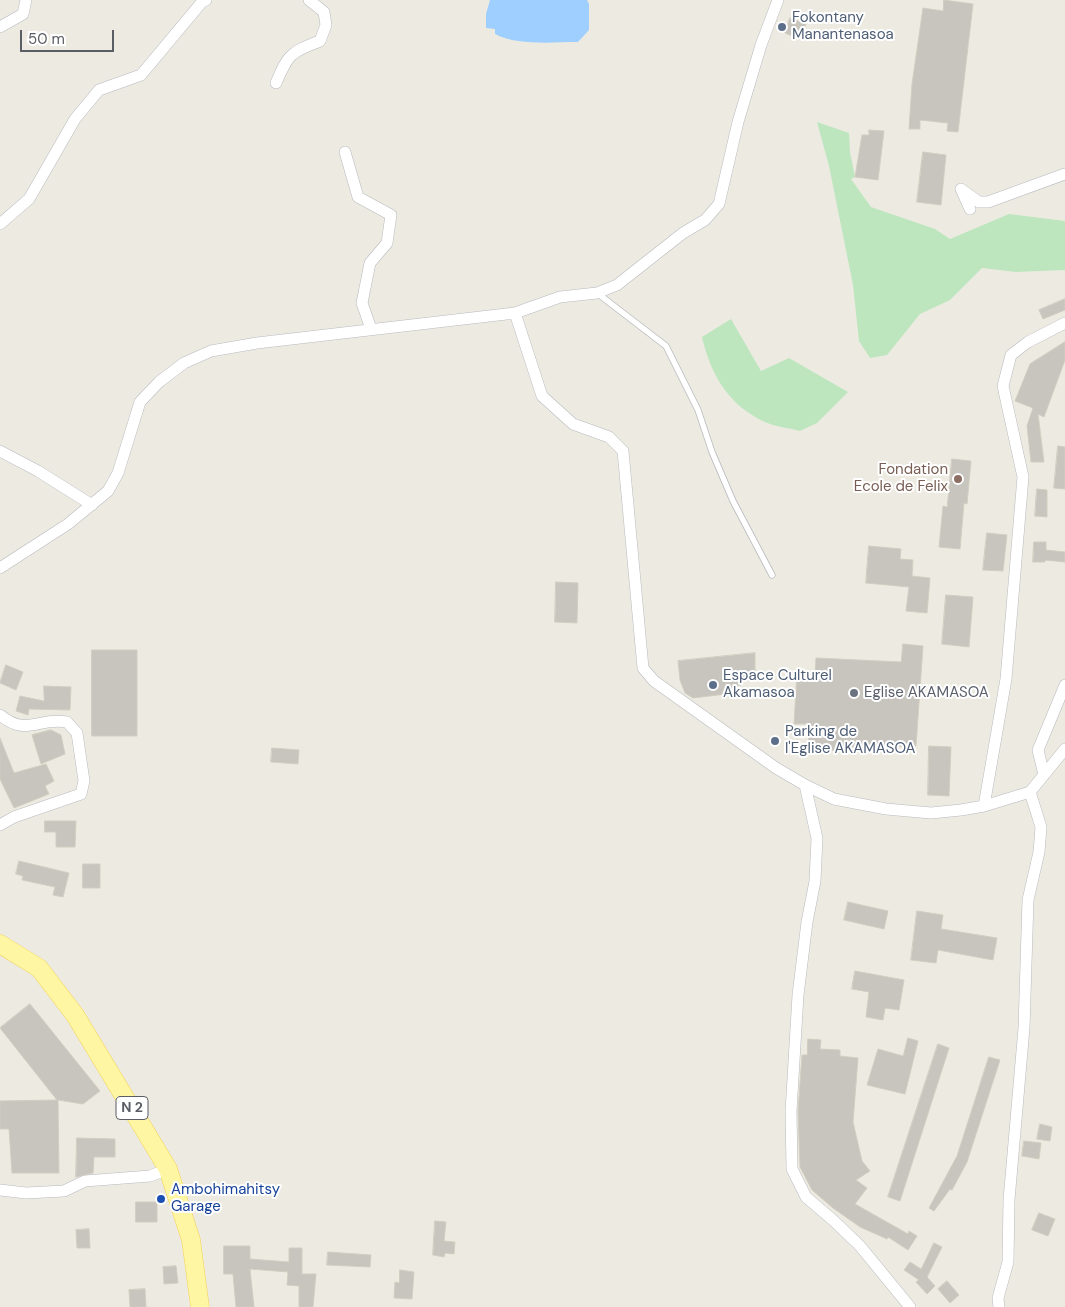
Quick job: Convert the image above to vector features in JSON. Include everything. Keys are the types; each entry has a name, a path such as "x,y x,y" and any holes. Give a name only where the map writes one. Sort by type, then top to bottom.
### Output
{"main road":[{"name":"N 2","path":"0,944 39,968 75,1015 168,1169 191,1240 200,1307"}],"street":[{"path":"0,27 23,14 26,0"},
{"path":"0,224 29,199 75,119 99,90 141,75 202,2 206,0"},
{"path":"276,83 286,58 301,48 320,42 326,25 324,12 309,0"},
{"path":"0,568 68,524 108,491 118,473 140,402 159,382 184,363 211,351 257,342 515,313 560,297 596,293 617,285 683,234 705,220 719,204 738,122 761,45 778,0"},
{"path":"345,152 358,197 391,215 387,242 370,263 362,303 371,329"},
{"path":"970,209 961,189 979,202 988,202 1065,174"},
{"path":"515,313 542,396 573,424 609,437 623,451 643,668 654,680 776,768 805,785 834,799 886,809 931,813 984,806 1030,792 1065,749"},
{"path":"984,806 1006,679 1023,477 1003,386 1011,355 1028,342 1065,323"},
{"path":"0,451 38,471 92,505"},
{"path":"1044,775 1038,750 1065,685"},
{"path":"0,714 11,724 23,727 54,720 67,722 77,733 84,781 80,794 14,817 0,825"},
{"path":"805,785 817,838 815,880 807,922 798,995 791,1111 792,1169 806,1197 860,1246 910,1307"},
{"path":"999,1307 998,1298 1008,1262 1009,1200 1024,1028 1028,900 1039,852 1041,826 1030,792"},
{"path":"0,1190 26,1193 64,1191 85,1181 150,1176 168,1169"}],"lane":[{"path":"596,293 666,346 698,410 712,452 733,501 772,574"}],"green space":[{"path":"817,122 849,133 850,152 855,177 851,179 871,207 935,229 950,239 1009,214 1065,221 1065,270 1016,272 982,268 950,300 920,314 887,355 870,358 859,341 853,285 829,166"},
{"path":"731,319 761,371 789,358 848,392 817,423 800,431 767,423 754,416 732,399 724,388 711,364 702,337"}],"water":[{"path":"490,0 587,0 589,4 589,30 578,42 525,42 504,38 495,34 495,29 486,28 486,14"}],"building":[{"path":"944,0 973,4 958,132 947,131 948,123 920,120 920,129 909,129 912,84 923,8 943,11"},
{"path":"790,18 806,24 800,39 785,33"},
{"path":"869,130 884,131 878,180 855,177 862,135 869,135"},
{"path":"923,152 946,155 941,205 917,202"},
{"path":"1065,299 1065,310 1043,319 1039,310"},
{"path":"1065,342 1065,360 1044,417 1038,414 1044,462 1031,462 1027,426 1033,408 1015,401 1030,364"},
{"path":"1058,446 1065,447 1065,489 1054,488"},
{"path":"952,459 971,461 967,504 964,503 960,549 939,547 943,506 947,507"},
{"path":"1037,489 1047,490 1047,517 1035,516"},
{"path":"987,533 1007,535 1003,571 983,570"},
{"path":"1034,542 1046,542 1046,550 1065,552 1065,562 1045,560 1045,562 1033,562"},
{"path":"869,546 901,549 900,559 913,560 912,576 930,578 927,613 906,611 909,587 866,583"},
{"path":"556,582 578,583 577,623 555,622"},
{"path":"946,595 973,597 969,647 942,644"},
{"path":"903,644 923,646 916,746 850,747 850,750 809,751 808,724 794,724 797,673 815,674 816,658 901,662"},
{"path":"92,650 137,650 137,736 92,736"},
{"path":"755,653 755,680 741,681 741,685 733,686 734,693 693,698 685,693 680,680 678,661"},
{"path":"6,665 23,672 16,690 0,683"},
{"path":"44,686 71,687 70,710 29,709 28,715 16,711 20,696 44,701"},
{"path":"51,730 61,735 65,754 41,764 32,735"},
{"path":"0,738 14,773 46,764 54,781 45,786 49,794 14,808 0,779"},
{"path":"929,746 951,747 949,796 928,795"},
{"path":"272,748 299,750 298,764 271,762"},
{"path":"45,821 76,821 75,847 56,847 56,832 45,832"},
{"path":"19,861 69,873 63,897 53,895 55,887 22,880 23,876 16,874"},
{"path":"83,864 100,864 100,888 83,888"},
{"path":"848,902 888,911 884,929 844,920"},
{"path":"917,911 943,915 941,929 997,938 993,960 938,950 936,963 911,960"},
{"path":"855,971 904,980 899,1010 885,1008 883,1020 866,1017 869,992 852,989"},
{"path":"30,1004 100,1091 83,1104 58,1100 59,1173 12,1173 9,1129 0,1129 0,1101 57,1100 0,1028"},
{"path":"908,1038 918,1041 905,1094 867,1085 878,1049 903,1056"},
{"path":"808,1039 821,1040 820,1049 840,1050 840,1056 858,1058 853,1122 862,1161 870,1171 856,1180 867,1188 855,1204 908,1234 909,1231 917,1236 908,1250 888,1237 887,1239 860,1227 833,1208 812,1190 800,1167 798,1111 802,1055 807,1055"},
{"path":"938,1044 949,1048 900,1201 888,1197"},
{"path":"989,1057 1000,1060 967,1162 952,1190 950,1189 934,1211 929,1208 957,1156"},
{"path":"1040,1124 1052,1127 1050,1141 1037,1139"},
{"path":"77,1138 115,1139 115,1157 94,1157 93,1173 76,1177"},
{"path":"1024,1141 1041,1143 1039,1159 1022,1156"},
{"path":"136,1202 157,1202 157,1222 136,1222"},
{"path":"1039,1213 1055,1219 1048,1236 1032,1230"},
{"path":"435,1221 446,1222 444,1241 455,1242 454,1254 445,1253 444,1257 433,1255"},
{"path":"89,1229 90,1248 77,1248 76,1230"},
{"path":"934,1243 942,1247 927,1277 935,1286 927,1294 916,1282 919,1280 904,1270 910,1262 921,1269"},
{"path":"224,1246 250,1246 250,1259 289,1262 289,1248 302,1248 302,1274 316,1274 313,1307 299,1307 299,1286 287,1285 288,1272 250,1269 254,1307 236,1307 233,1274 224,1274"},
{"path":"328,1252 371,1255 370,1267 327,1265"},
{"path":"176,1266 178,1283 164,1284 163,1267"},
{"path":"400,1270 414,1272 412,1299 394,1298 395,1282 399,1283"},
{"path":"947,1281 959,1295 950,1303 938,1289"},
{"path":"145,1289 146,1307 130,1307 129,1290"}],"place":[{"name":"Fokontany Manantenasoa","path":"782,27"},
{"name":"Fondation Ecole de Felix","path":"958,479"},
{"name":"Espace Culturel Akamasoa","path":"713,685"},
{"name":"Eglise AKAMASOA","path":"854,693"},
{"name":"Parking de l'Eglise AKAMASOA","path":"775,741"},
{"name":"Ambohimahitsy Garage","path":"161,1199"}]}
